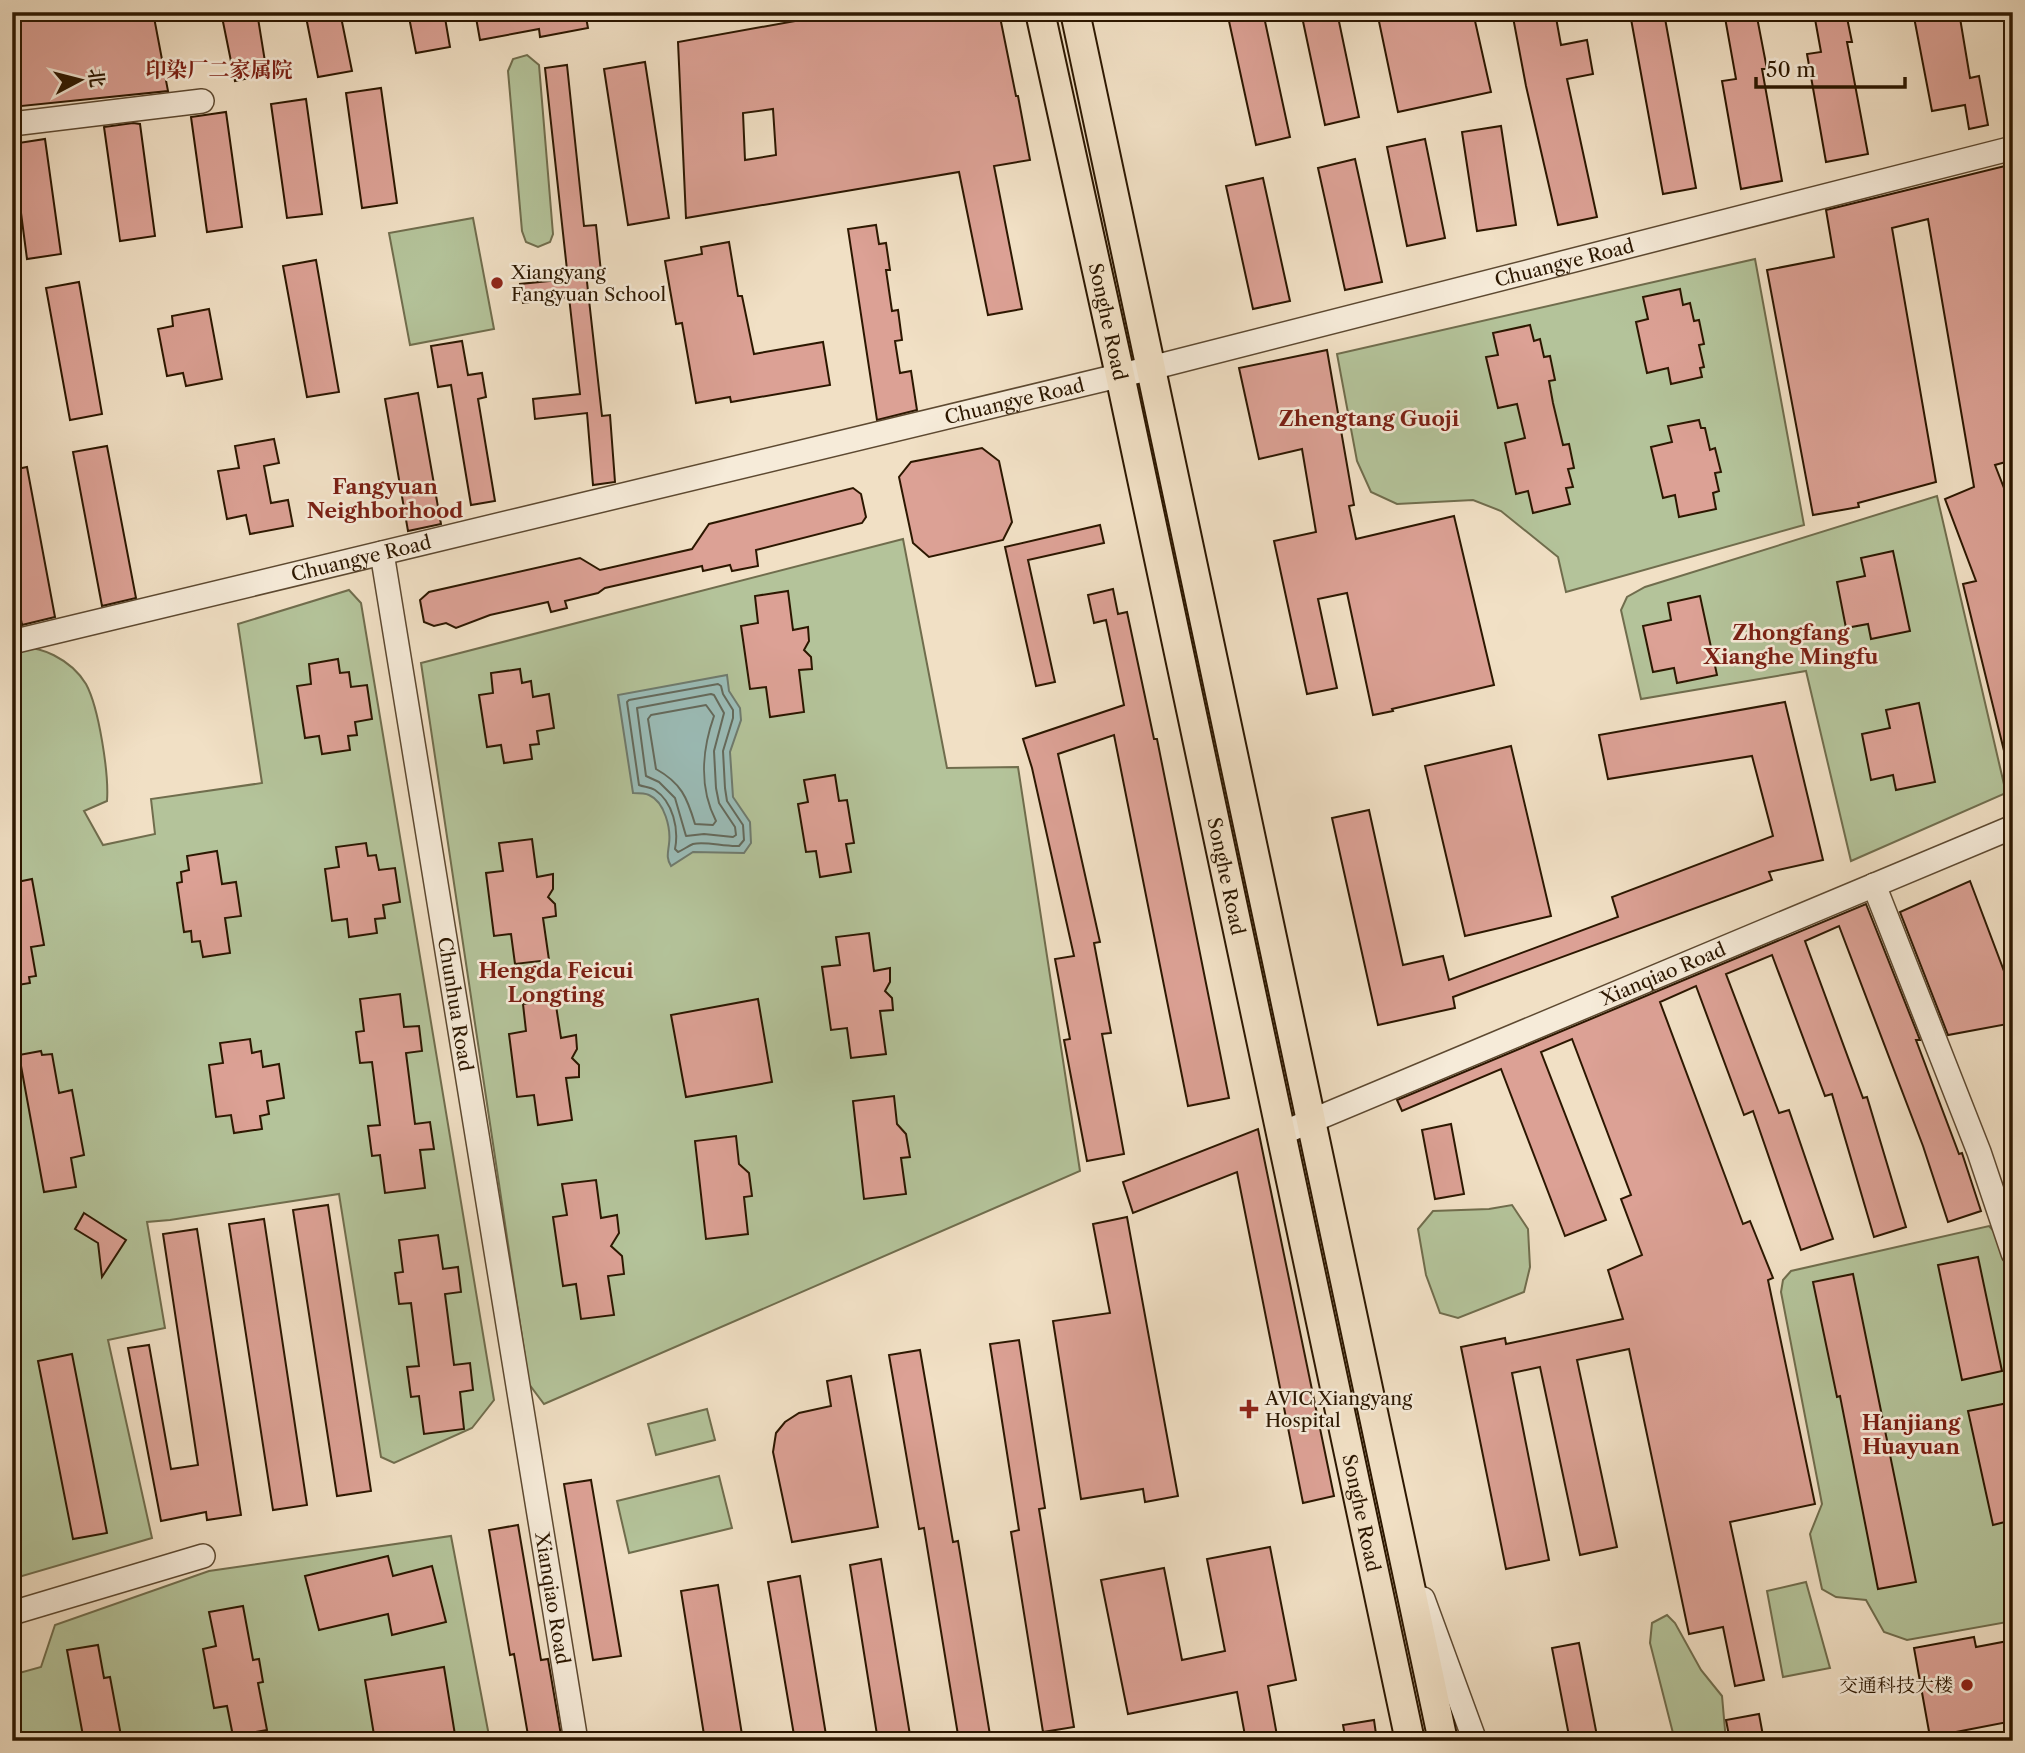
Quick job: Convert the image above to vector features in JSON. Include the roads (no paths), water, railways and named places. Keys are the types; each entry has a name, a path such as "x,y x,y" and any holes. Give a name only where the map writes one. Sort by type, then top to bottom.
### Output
{"main road":[{"name":"Songhe Road","path":"1040,12 1120,375 1407,1732"},
{"name":"Songhe Road","path":"1075,12 1443,1741"}],"street":[{"path":"12,124 202,101"},
{"name":"Chuangye Road","path":"12,642 1150,368 2013,148"},
{"name":"Chunhua Road","path":"382,553 528,1454"},
{"name":"Xianqiao Road","path":"1280,1134 2013,827"},
{"path":"1874,885 1979,1152 2013,1253"},
{"name":"Xianqiao Road","path":"528,1454 576,1741"},
{"path":"1400,1537 1475,1741"},
{"path":"12,1614 203,1556"}],"water":[{"path":"727,675 729,691 740,708 741,720 730,752 733,797 750,822 751,843 744,853 693,852 671,866 668,860 669,831 663,810 655,798 643,793 633,793 618,695"}],"place":[{"name":"Xiangyang Fangyuan School","path":"497,283"},
{"name":"AVIC Xiangyang Hospital","path":"1249,1409"},
{"name":"交通科技大楼","path":"1967,1685"}],"district":[{"name":"印染厂二家属院","path":"219,69"},
{"name":"Zhengtang Guoji","path":"1369,418"},
{"name":"Fangyuan Neighborhood","path":"385,498"},
{"name":"Zhongfang Xianghe Mingfu","path":"1791,644"},
{"name":"Hengda Feicui Longting","path":"556,982"},
{"name":"Hanjiang Huayuan","path":"1911,1434"}]}
